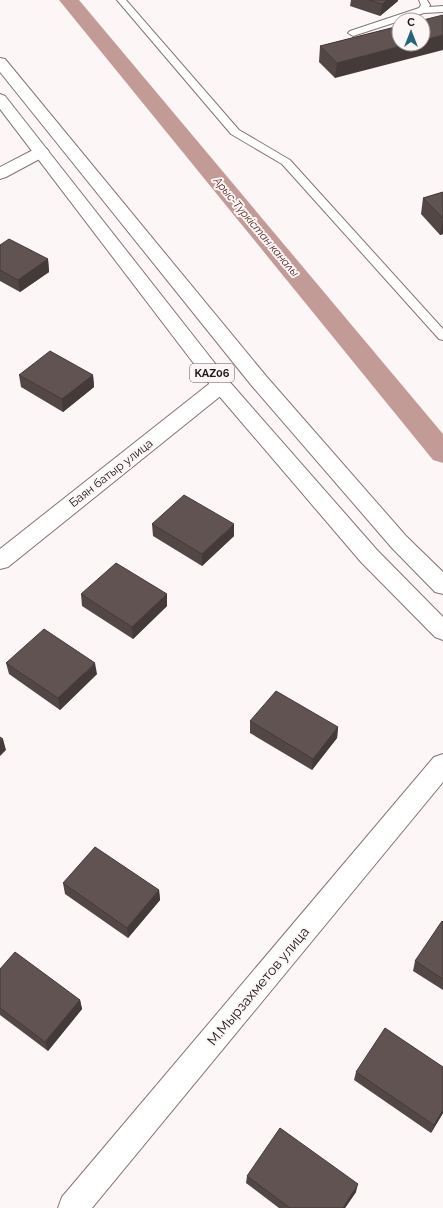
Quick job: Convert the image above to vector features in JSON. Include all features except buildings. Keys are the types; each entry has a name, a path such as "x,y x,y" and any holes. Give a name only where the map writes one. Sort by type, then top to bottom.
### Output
{"main road":[{"name":"KАZ06","path":"0,62 259,380 398,542 443,586"},
{"name":"KАZ06","path":"0,98 221,385 369,556 443,631"},
{"path":"0,174 41,152"},
{"name":"Баян батыр улица","path":"0,560 221,385"},
{"name":"М.Мырзахметов улица","path":"73,1208 443,764"}],"lane":[{"path":"121,0 235,132 286,162 443,336"},
{"path":"353,33 423,5 443,9"}],"waterway":[{"name":"Арыс-Түркістан каналы","path":"69,0 443,453"}]}
